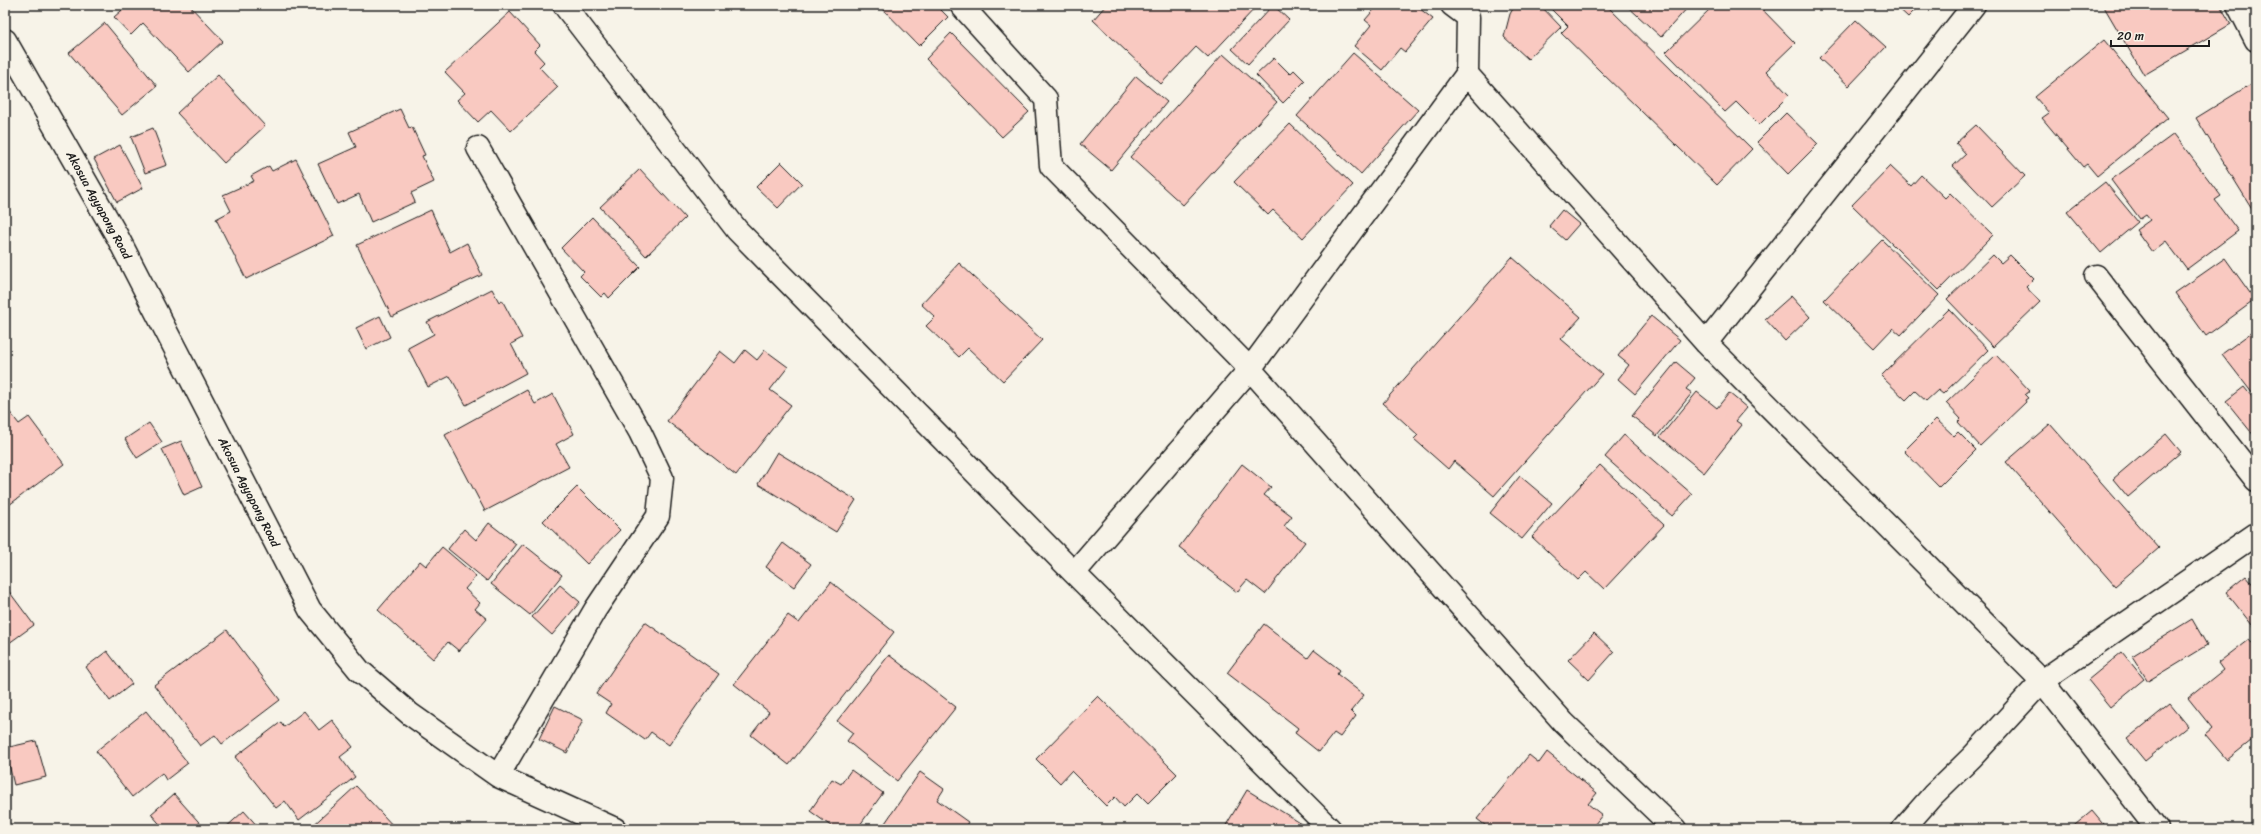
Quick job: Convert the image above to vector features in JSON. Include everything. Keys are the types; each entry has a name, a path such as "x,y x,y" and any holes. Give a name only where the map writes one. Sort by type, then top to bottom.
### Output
{"street":[{"path":"564,5 737,230 1074,573 1330,829"},
{"path":"961,5 1046,99 1051,166 1250,369 1564,723 1676,829"},
{"path":"1706,342 1974,5"},
{"path":"2238,5 2256,40"},
{"path":"1074,573 1250,369 1468,74 1466,9"},
{"name":"Akosua Agyapong Road","path":"5,40 117,236 310,610 359,670 410,714 498,776 613,829"},
{"path":"1468,74 1706,342 2042,681 2157,829"},
{"path":"478,148 640,432 662,478 658,516 595,610 498,776"},
{"path":"2096,276 2256,480"},
{"path":"1903,829 1933,795 1972,758 2042,681 2256,534"}],"building":[{"path":"128,5 189,5 223,41 189,72 143,23 131,35 114,17"},
{"path":"879,5 936,5 948,17 919,46"},
{"path":"1106,5 1258,5 1208,58 1196,47 1161,84 1093,20"},
{"path":"1273,5 1289,20 1248,64 1232,49"},
{"path":"1378,5 1415,5 1433,19 1405,52 1400,48 1382,70 1354,46 1371,25 1365,20"},
{"path":"1515,5 1540,5 1561,27 1528,59 1504,37 1510,14"},
{"path":"1547,5 1606,5 1752,149 1717,185 1561,33 1568,26"},
{"path":"1626,5 1690,5 1661,37"},
{"path":"1714,5 1758,5 1795,43 1766,71 1789,95 1759,125 1736,102 1725,112 1666,52"},
{"path":"1895,5 1920,5 1908,17"},
{"path":"2103,5 2220,5 2231,24 2144,75"},
{"path":"510,12 540,45 534,51 544,62 539,67 558,87 511,131 491,110 478,122 457,100 465,93 445,72"},
{"path":"1856,20 1886,47 1849,86 1819,58"},
{"path":"105,23 157,86 122,115 69,53"},
{"path":"951,33 1029,112 1002,137 926,59"},
{"path":"2104,40 2168,118 2097,176 2087,164 2083,167 2042,118 2049,113 2035,97"},
{"path":"1353,53 1418,110 1361,174 1297,116"},
{"path":"1223,54 1277,102 1183,205 1130,157"},
{"path":"1274,58 1290,74 1294,70 1305,81 1283,103 1256,75"},
{"path":"218,75 265,126 224,163 177,113"},
{"path":"1136,76 1167,102 1111,170 1080,144"},
{"path":"2256,81 2256,215 2196,118"},
{"path":"400,109 409,128 412,127 425,155 422,156 434,182 411,193 415,202 371,222 359,194 337,204 318,164 356,147 349,132"},
{"path":"1786,113 1818,144 1788,174 1757,142"},
{"path":"1290,124 1353,185 1303,238 1273,210 1268,215 1234,182"},
{"path":"1976,125 2025,176 1992,207 1953,166 1966,154 1956,143"},
{"path":"153,128 167,165 145,173 131,137"},
{"path":"2174,134 2221,196 2215,200 2238,231 2187,269 2166,241 2152,252 2136,230 2150,220 2146,215 2140,219 2111,180"},
{"path":"120,145 143,188 117,202 94,159"},
{"path":"296,159 334,236 246,279 216,219 231,211 223,195 254,181 251,176 269,166 272,171"},
{"path":"781,162 802,183 778,208 756,187"},
{"path":"1890,166 1911,186 1921,175 1945,198 1950,193 1993,235 1939,290 1852,205"},
{"path":"640,169 685,218 646,256 600,207"},
{"path":"2105,182 2138,222 2101,253 2067,212"},
{"path":"431,210 450,252 467,243 482,275 392,317 357,245"},
{"path":"1562,210 1579,224 1565,240 1549,226"},
{"path":"592,217 640,267 609,298 605,293 601,297 580,276 584,272 561,248"},
{"path":"1882,240 1939,295 1901,335 1893,328 1874,348 1824,300"},
{"path":"1993,255 2001,263 2010,255 2034,279 2026,287 2040,302 1993,347 1947,299"},
{"path":"1512,257 1581,317 1561,339 1602,374 1494,496 1454,461 1448,469 1414,439 1418,435 1383,403"},
{"path":"2225,258 2255,300 2206,336 2175,293"},
{"path":"959,263 1042,340 1003,381 968,348 959,357 926,326 935,317 921,304"},
{"path":"492,289 499,302 502,300 522,338 511,344 526,373 466,405 450,376 428,387 408,348 434,334 427,322"},
{"path":"1791,296 1810,317 1785,341 1765,319"},
{"path":"1949,309 1988,350 1943,394 1938,390 1926,401 1915,391 1906,400 1881,376"},
{"path":"380,316 390,337 366,349 356,328"},
{"path":"1651,316 1680,340 1635,394 1618,379 1629,365 1618,356"},
{"path":"2256,329 2256,398 2222,354"},
{"path":"745,350 757,360 765,350 788,367 770,390 791,405 736,475 667,421 720,351 735,363"},
{"path":"1996,355 2030,391 2025,395 2028,398 2025,400 2026,402 1980,446 1958,422 1961,419 1946,403"},
{"path":"1676,362 1695,378 1686,389 1692,393 1657,436 1632,416"},
{"path":"2244,387 2256,402 2255,437 2226,401"},
{"path":"527,390 535,404 553,394 574,434 556,444 569,467 485,511 445,435"},
{"path":"1697,392 1717,408 1729,393 1747,408 1736,421 1742,425 1704,473 1660,437"},
{"path":"5,406 19,424 29,417 64,464 5,508"},
{"path":"1936,419 1954,436 1958,432 1976,450 1939,487 1904,451"},
{"path":"149,423 162,442 137,458 125,439"},
{"path":"2050,424 2159,548 2115,586 2006,462"},
{"path":"2166,434 2181,452 2128,497 2113,479"},
{"path":"1624,435 1692,494 1672,516 1605,457"},
{"path":"181,441 202,487 184,495 162,449"},
{"path":"777,452 856,500 836,532 758,484"},
{"path":"1242,464 1271,487 1264,495 1292,516 1284,526 1305,542 1265,594 1247,580 1237,592 1179,547"},
{"path":"1600,465 1664,525 1604,589 1586,572 1578,580 1532,537"},
{"path":"1520,476 1552,503 1522,539 1490,513"},
{"path":"577,487 620,530 587,564 543,521"},
{"path":"489,523 516,544 487,581 448,549 464,529 476,540"},
{"path":"783,543 811,564 794,587 766,567"},
{"path":"523,544 562,575 530,615 491,584"},
{"path":"442,547 476,576 465,589 480,603 475,609 487,619 459,651 448,642 433,659 378,610 420,561 426,566"},
{"path":"2246,576 2256,588 2256,630 2226,592"},
{"path":"831,582 894,632 789,765 751,735 769,712 734,684 788,615 799,623"},
{"path":"560,585 580,602 552,635 532,617"},
{"path":"5,586 34,625 5,646"},
{"path":"2192,619 2207,645 2148,681 2132,656"},
{"path":"645,622 719,674 669,745 651,732 645,740 606,713 611,704 596,694"},
{"path":"1264,624 1308,658 1314,650 1340,670 1337,674 1364,695 1351,711 1356,716 1340,737 1334,733 1319,752 1295,733 1298,728 1227,673"},
{"path":"227,630 280,700 222,744 215,735 200,746 154,685"},
{"path":"1594,633 1614,652 1589,680 1568,660"},
{"path":"2249,639 2256,647 2256,737 2227,760 2205,734 2212,728 2188,698 2223,670 2218,663"},
{"path":"107,651 132,684 110,701 86,667"},
{"path":"2122,652 2144,679 2110,707 2088,680"},
{"path":"889,655 956,707 897,781 847,741 853,733 837,721"},
{"path":"1098,696 1177,774 1148,803 1138,793 1124,807 1115,797 1106,806 1071,771 1060,783 1036,759"},
{"path":"2170,704 2188,726 2145,761 2127,739"},
{"path":"555,706 583,720 567,753 539,739"},
{"path":"146,711 188,763 166,780 162,773 132,797 96,751"},
{"path":"304,711 319,730 332,720 353,747 340,757 355,777 299,820 285,801 276,808 235,757 281,722 284,727"},
{"path":"36,741 46,777 14,785 5,748"},
{"path":"1547,752 1597,793 1588,804 1602,815 1591,829 1490,829 1477,819 1529,755 1539,763"},
{"path":"851,770 883,793 857,829 835,829 810,811 832,779 841,784"},
{"path":"920,772 944,789 937,800 968,822 964,829 887,829 883,826"},
{"path":"356,786 396,829 309,829"},
{"path":"1247,790 1310,829 1228,829 1225,827"},
{"path":"174,794 205,829 164,829 151,814"},
{"path":"244,811 260,829 224,829"},
{"path":"2092,811 2107,829 2070,829"}]}
